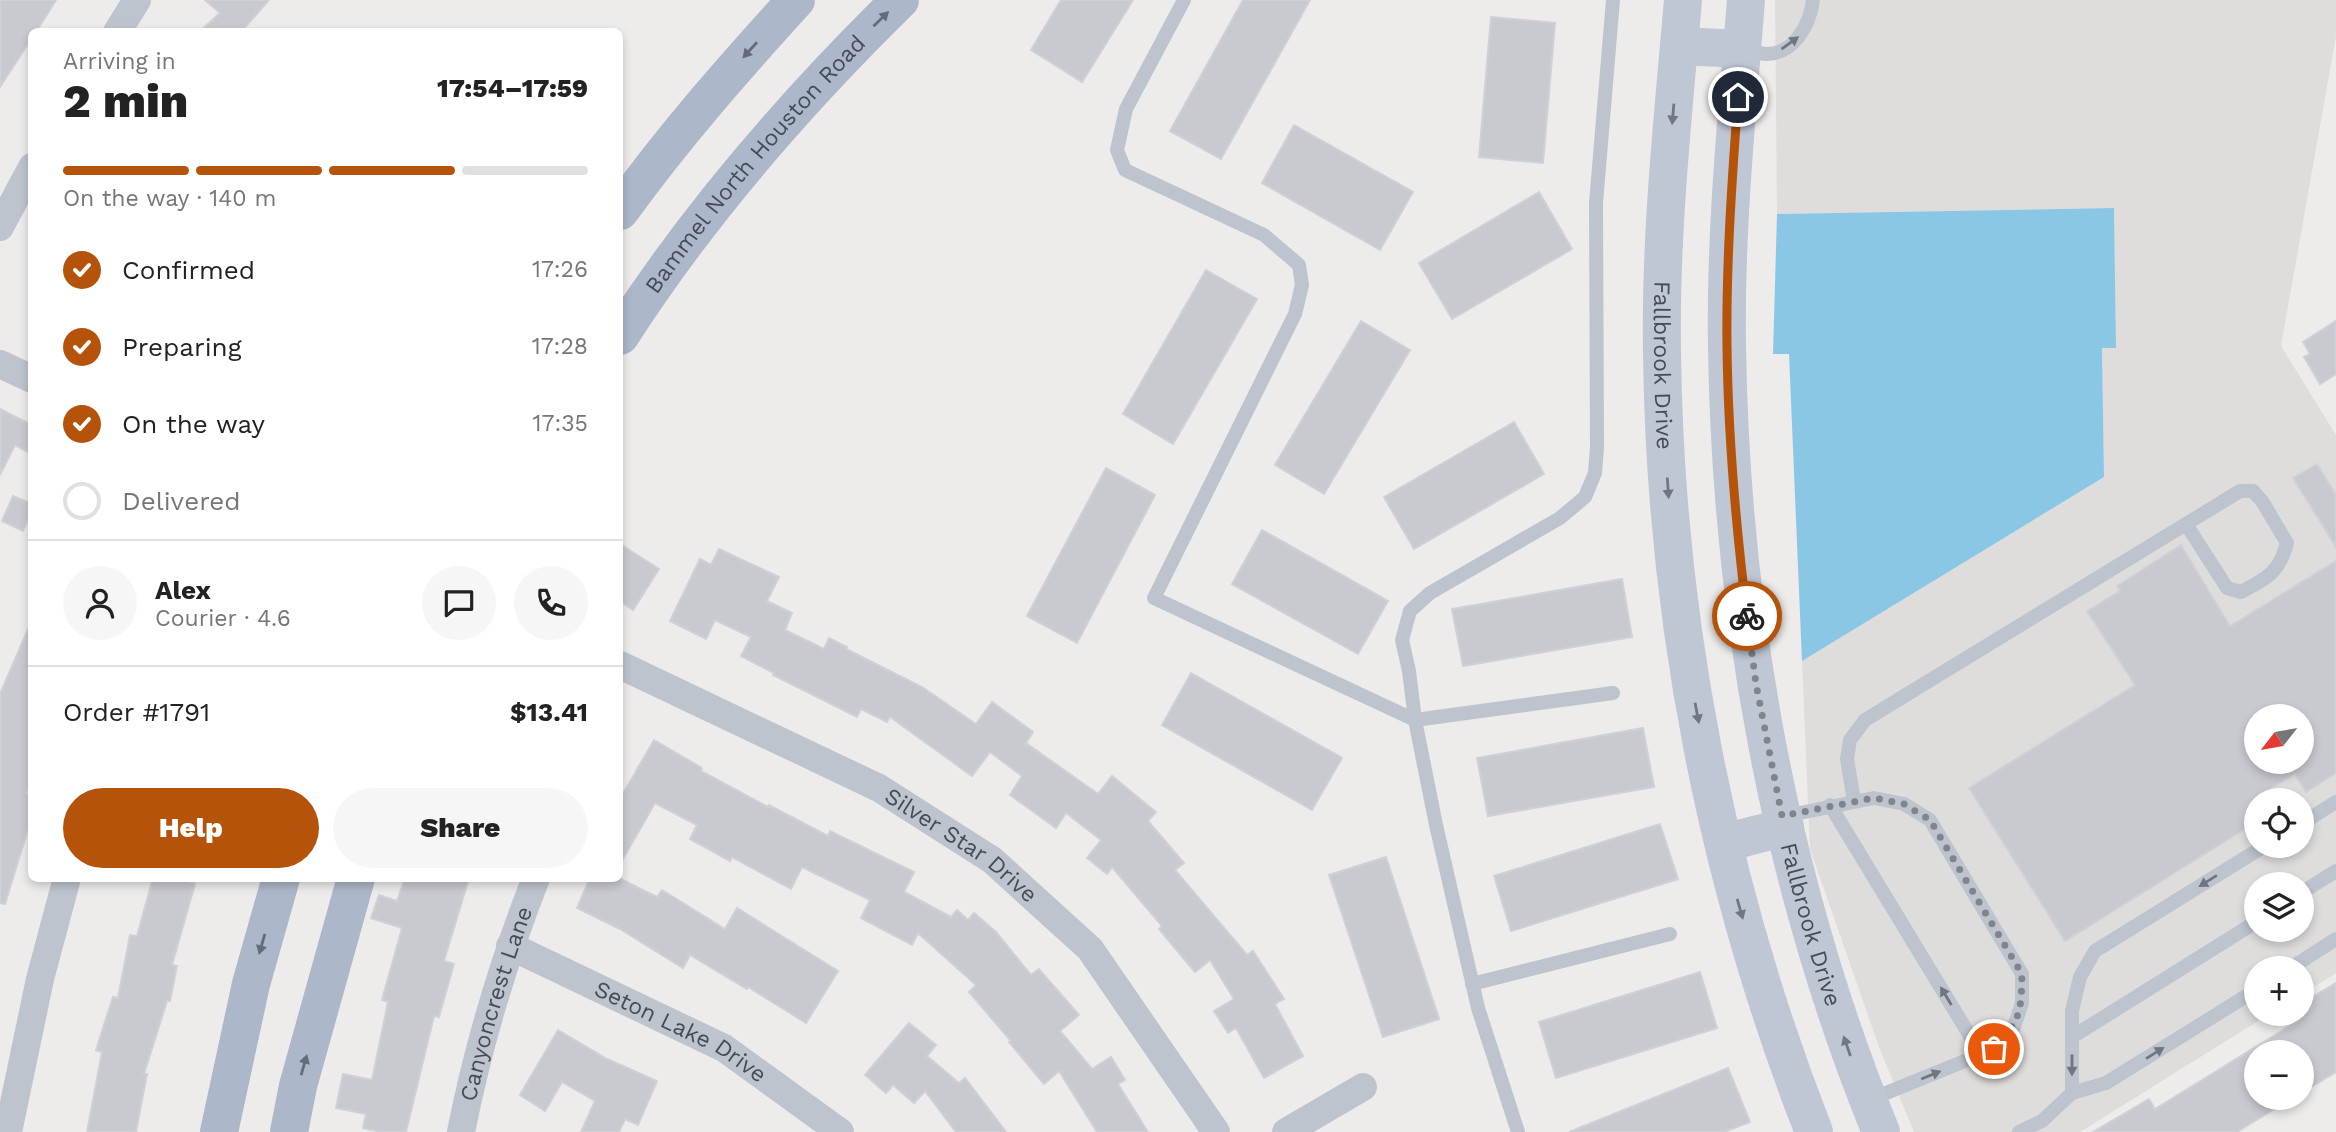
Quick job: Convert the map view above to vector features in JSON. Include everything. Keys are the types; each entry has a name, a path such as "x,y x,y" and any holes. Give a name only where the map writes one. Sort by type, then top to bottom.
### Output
{"main road":[{"path":"623,207 647,173 724,79 796,0"},
{"name":"Bammel North Houston Road","path":"623,332 705,217 779,127 850,49 900,0"},
{"path":"219,1132 251,984 280,882"},
{"path":"289,1132 298,1086 355,882"}],"street":[{"path":"120,28 138,0"},
{"name":"Fallbrook Drive","path":"1683,0 1663,264 1662,352 1665,438 1679,604 1695,703 1724,843 1756,966 1813,1128"},
{"name":"Fallbrook Drive","path":"1746,0 1728,260 1727,346 1730,431 1743,579 1756,684 1793,864 1842,1030 1874,1116"},
{"path":"1679,46 1742,49"},
{"path":"0,228 28,175"},
{"path":"0,364 28,377"},
{"name":"Silver Star Drive","path":"623,668 879,788 992,860 1090,949 1216,1132"},
{"path":"1724,843 1784,821"},
{"path":"8,1132 40,979 66,882"},
{"name":"Canyoncrest Lane","path":"461,1132 468,1096 510,946 534,882"},
{"name":"Seton Lake Drive","path":"510,946 724,1048 840,1132"},
{"path":"1286,1132 1363,1087"},
{"path":"1813,1128 1874,1116"}],"lane":[{"path":"1184,0 1126,109 1117,150 1125,170 1264,235 1299,265 1302,285 1296,314 1154,597 1415,720 1612,693"},
{"path":"1518,1132 1472,984 1436,825 1402,639 1410,611 1430,593 1560,518 1585,497 1594,473 1597,447 1596,203 1613,0"},
{"path":"1742,49 1768,54 1790,46 1805,30 1813,0"},
{"path":"1854,801 1847,759 1850,740 1865,720 2240,491 2253,491 2262,501 2287,543 2282,561 2270,576 2241,592 2227,588 2186,524"},
{"path":"1784,821 1830,805 1874,798 1904,804 1930,820 2022,974 2022,1003 2014,1027 1994,1049 1874,1116"},
{"path":"2314,816 2336,802"},
{"path":"1830,805 1981,1054"},
{"path":"2073,1093 2072,1011 2080,977 2095,951 2245,858"},
{"path":"2314,885 2336,872"},
{"path":"2072,1037 2244,930"},
{"path":"1472,984 1670,934"},
{"path":"2310,956 2336,939"},
{"path":"2019,1132 2042,1121 2073,1093 2106,1083 2244,997"}],"shaded area":[{"path":"1775,0 2336,0 2336,36 2281,346 2336,435 2336,973 2314,987 2314,956 2244,956 2244,1026 2250,1026 2080,1132 1914,1132 1879,1047 1810,849 1802,661 2104,477 2102,348 2116,348 2114,208 1777,214"}],"water":[{"path":"2114,208 2116,348 2102,348 2104,477 1802,661 1789,354 1773,354 1777,214"}],"building":[{"path":"0,0 56,0 38,28 28,28 28,44 0,87"},
{"path":"205,0 269,0 244,28 203,28 220,13"},
{"path":"1061,0 1133,0 1082,82 1031,50"},
{"path":"1243,0 1310,0 1221,159 1170,131"},
{"path":"1491,17 1555,23 1543,163 1479,157"},
{"path":"1294,125 1413,192 1380,250 1262,183"},
{"path":"1539,192 1572,249 1452,319 1419,263"},
{"path":"1206,270 1257,299 1173,444 1123,414"},
{"path":"1361,321 1410,350 1324,494 1275,465"},
{"path":"2336,321 2336,374 2320,384 2304,357 2310,354 2303,342"},
{"path":"0,409 28,423 28,452 15,445 0,475"},
{"path":"1514,422 1544,474 1414,549 1384,497"},
{"path":"2317,464 2336,495 2336,547 2293,478"},
{"path":"1106,468 1155,495 1077,643 1027,616"},
{"path":"13,496 28,502 28,520 23,531 2,521"},
{"path":"1262,530 1388,601 1358,654 1232,584"},
{"path":"2181,545 2230,626 2336,561 2336,773 2312,788 2304,788 2295,774 2271,788 2244,788 2244,829 2065,941 1969,788 2135,685 2087,611 2120,591 2117,586"},
{"path":"623,546 659,569 633,610 623,603"},
{"path":"719,549 779,577 767,601 792,613 785,630 824,649 829,638 922,687 976,724 992,702 1033,732 1026,743 1098,794 1112,776 1156,812 1148,821 1184,863 1175,870 1247,955 1253,951 1284,999 1275,1004 1303,1056 1264,1078 1236,1028 1228,1033 1214,1011 1234,999 1210,960 1195,972 1159,929 1162,926 1112,867 1107,874 1087,858 1101,840 1066,813 1056,828 1010,795 1022,776 990,752 972,776 890,717 887,722 861,709 857,717 741,656 751,637 715,620 706,639 670,621 700,559 711,565"},
{"path":"1622,579 1632,637 1463,666 1452,609"},
{"path":"28,629 28,829 5,904 0,903 0,694"},
{"path":"1191,673 1342,758 1312,810 1162,725"},
{"path":"1643,728 1654,787 1488,816 1477,758"},
{"path":"654,740 702,768 701,771 768,807 769,805 828,836 830,831 914,872 904,892 951,917 957,910 968,920 974,913 996,932 1031,975 1039,969 1079,1015 1060,1031 1092,1069 1111,1057 1125,1080 1118,1084 1148,1132 1097,1132 1059,1071 1044,1084 1009,1042 1011,1041 969,992 976,985 918,933 912,945 861,918 870,900 802,867 791,889 732,857 730,861 690,839 697,825 655,803 623,859 623,794"},
{"path":"1660,824 1678,879 1511,931 1494,876"},
{"path":"1386,857 1439,1019 1383,1037 1329,875"},
{"path":"623,880 657,897 662,890 725,929 737,908 838,971 806,1023 690,955 683,968 620,929 577,908 588,882"},
{"path":"152,882 195,884 172,965 177,966 170,1001 167,1001 144,1074 147,1074 136,1132 87,1132 102,1052 96,1050 113,997 118,998 130,935 137,936"},
{"path":"404,882 468,882 444,961 454,964 439,1017 434,1016 406,1132 381,1132 363,1128 366,1114 336,1108 343,1074 372,1080 388,1002 382,1000 402,928 371,918 379,895 397,901"},
{"path":"1700,972 1717,1028 1556,1078 1539,1022"},
{"path":"2336,983 2336,1072 2314,1085 2314,1040 2267,1040 2290,1026 2314,1026 2314,996"},
{"path":"909,1023 936,1045 927,1056 959,1083 965,1078 1006,1132 956,1132 925,1091 914,1103 893,1085 886,1093 865,1075"},
{"path":"558,1030 607,1059 657,1081 638,1125 625,1119 619,1132 581,1132 595,1101 562,1082 545,1111 520,1095"},
{"path":"2244,1054 2244,1110 2273,1110 2237,1132 2093,1132 2149,1099 2155,1109"},
{"path":"1728,1068 1750,1122 1724,1132 1569,1132"}],"way so far":[{"path":"1747,616 1756,684 1782,816 1874,798 1904,804 1930,820 2022,974 2022,1003 2014,1027 1994,1049"}],"route":[{"path":"1738,97 1728,260 1727,346 1736,513 1747,616"}]}
